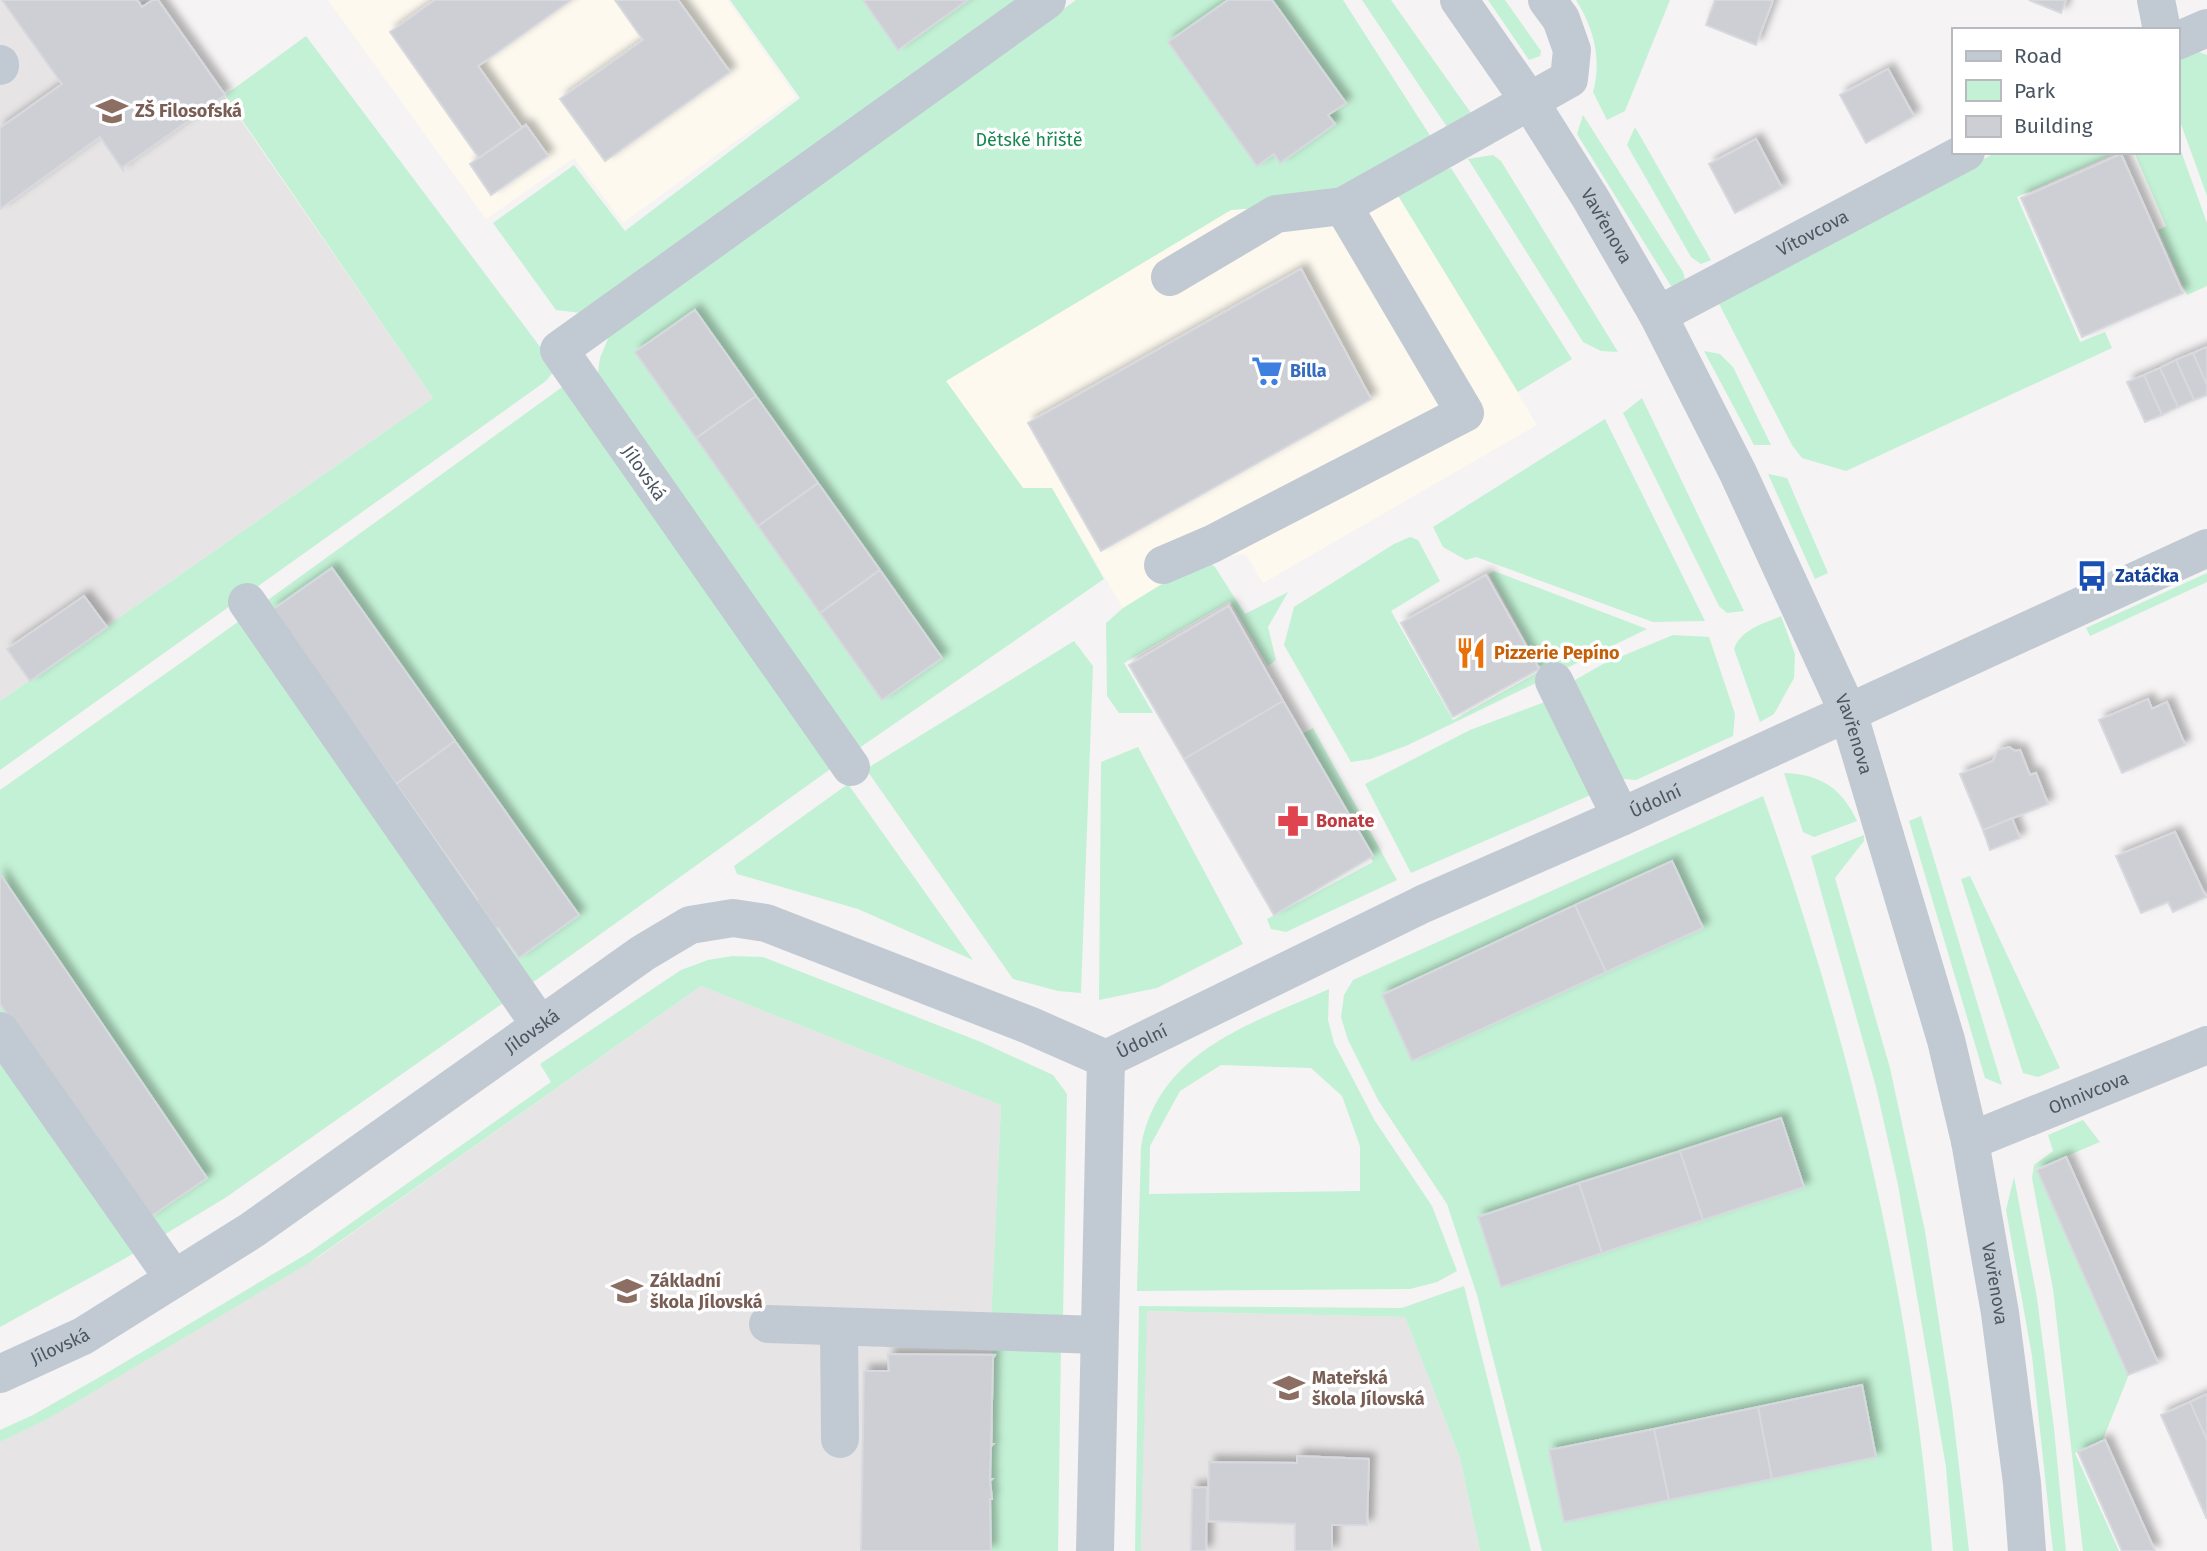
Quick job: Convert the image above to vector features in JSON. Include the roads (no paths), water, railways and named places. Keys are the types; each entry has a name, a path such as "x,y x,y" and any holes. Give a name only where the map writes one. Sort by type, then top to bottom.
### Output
{"street":[{"name":"Jílovská","path":"851,767 559,350 1047,0"},
{"name":"Vavřenova","path":"1459,0 1530,102 1591,199 1658,315 1738,472 1848,712 1942,1027 1970,1141 2000,1313 2022,1483 2027,1551"},
{"path":"1170,277 1276,214 1343,206 1569,79 1572,50 1561,19 1547,0"},
{"path":"2155,0 2162,28"},
{"path":"2179,40 2207,28"},
{"name":"Vítovcova","path":"1658,315 1962,154"},
{"path":"1163,565 1212,544 1465,414 1343,206"},
{"name":"Údolní","path":"1105,1059 1423,904 1620,817 2207,548"},
{"path":"247,602 540,1026"},
{"path":"1553,681 1620,817"},
{"name":"Jílovská","path":"0,1374 83,1336 279,1212 643,953 690,925 733,918 766,923 1031,1026 1105,1059"},
{"path":"0,1031 174,1279"},
{"name":"Ohnivcova","path":"1970,1141 2207,1045"},
{"path":"1096,1551 1105,1059"},
{"path":"768,1324 1099,1335"},
{"path":"839,1327 841,1438"}],"place":[{"name":"ZŠ Filosofská","path":"112,111"},
{"name":"Billa","path":"1267,371"},
{"name":"Zatáčka","path":"2092,576"},
{"name":"Pizzerie Pepíno","path":"1471,653"},
{"name":"Bonate","path":"1293,821"},
{"name":"Základní škola Jílovská","path":"627,1291"},
{"name":"Mateřská škola Jílovská","path":"1289,1388"}],"park label":[{"name":"Dětské hřiště","path":"1029,140"}]}
